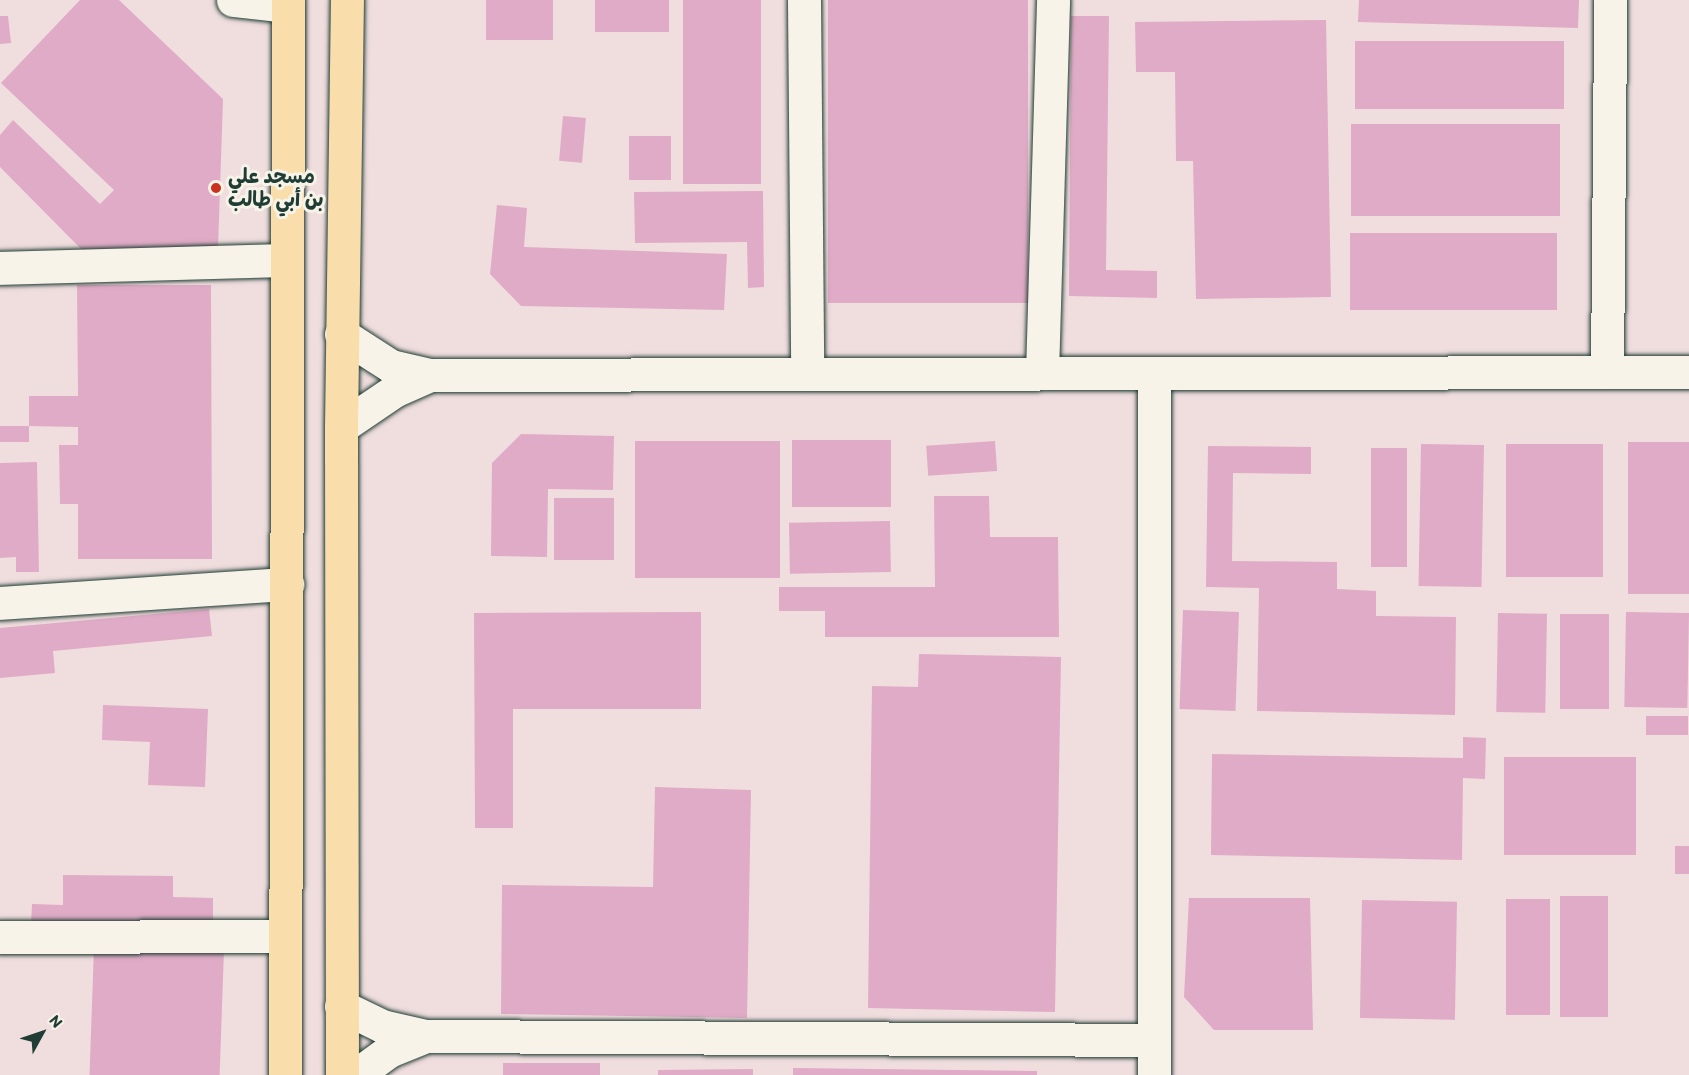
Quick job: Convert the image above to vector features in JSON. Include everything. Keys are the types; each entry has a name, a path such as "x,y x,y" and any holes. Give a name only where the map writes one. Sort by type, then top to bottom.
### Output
{"main road":[{"path":"342,1075 341,334 349,1"},
{"path":"285,1075 288,3"}],"lane":[{"path":"233,0 288,3"},
{"path":"804,0 807,374"},
{"path":"1042,374 1053,0"},
{"path":"1607,372 1610,0"},
{"path":"0,268 286,260"},
{"path":"341,334 391,366 430,375 1689,372"},
{"path":"1154,373 1154,1075"},
{"path":"341,427 394,391 430,375"},
{"path":"0,603 286,584"},
{"path":"0,937 284,936"},
{"path":"341,1006 382,1026 426,1036 1154,1040"},
{"path":"356,1075 389,1051 426,1036"}],"building":[{"path":"80,0 119,0 223,99 218,248 82,250 0,167 0,135 13,120 100,204 114,190 1,83"},
{"path":"486,0 553,0 553,40 486,40"},
{"path":"595,0 669,0 669,32 595,32"},
{"path":"683,0 761,0 761,184 683,184"},
{"path":"828,0 1028,0 1028,303 828,303"},
{"path":"1359,0 1579,0 1578,28 1358,22"},
{"path":"0,16 8,16 11,43 0,44"},
{"path":"1071,16 1109,16 1106,270 1157,271 1157,298 1069,296"},
{"path":"1326,20 1331,297 1196,299 1193,161 1176,161 1175,72 1136,72 1135,22"},
{"path":"1355,41 1564,41 1564,109 1355,109"},
{"path":"563,116 586,118 582,163 559,161"},
{"path":"1351,124 1560,124 1560,216 1351,216"},
{"path":"629,136 671,136 671,180 629,180"},
{"path":"763,191 764,287 748,288 747,242 635,243 634,192"},
{"path":"497,205 527,208 524,247 727,254 724,310 521,306 490,274"},
{"path":"1350,233 1557,233 1557,310 1350,310"},
{"path":"77,285 211,285 212,559 78,559 78,504 60,504 59,445 78,445 78,427 29,426 29,396 78,396"},
{"path":"0,426 29,426 29,442 0,442"},
{"path":"521,434 614,436 613,490 548,489 547,557 491,556 492,463"},
{"path":"792,440 891,440 891,507 792,507"},
{"path":"635,441 780,441 780,578 635,578"},
{"path":"995,441 997,471 928,476 926,446"},
{"path":"1628,442 1689,442 1689,594 1628,594"},
{"path":"1421,444 1484,445 1482,587 1419,586"},
{"path":"1506,444 1603,444 1603,577 1506,577"},
{"path":"1208,446 1311,447 1311,474 1233,473 1232,561 1337,562 1337,589 1376,591 1376,616 1456,617 1455,715 1257,711 1259,588 1206,587"},
{"path":"1371,448 1407,448 1407,567 1371,567"},
{"path":"37,462 39,572 16,572 16,557 0,558 0,463"},
{"path":"934,496 989,496 990,537 1058,537 1059,637 825,637 825,611 779,611 779,587 935,587"},
{"path":"554,498 614,498 614,560 554,560"},
{"path":"890,521 891,572 790,574 789,523"},
{"path":"209,609 212,636 53,651 55,673 0,678 0,628"},
{"path":"1183,610 1239,612 1236,711 1180,709"},
{"path":"701,612 701,709 513,709 513,828 475,828 474,613"},
{"path":"1626,612 1689,613 1687,708 1624,707"},
{"path":"1498,613 1547,614 1545,713 1496,712"},
{"path":"1560,614 1609,614 1609,709 1560,709"},
{"path":"919,654 1061,657 1055,1012 868,1008 872,686 918,687"},
{"path":"103,705 208,709 205,787 148,785 150,742 102,740"},
{"path":"1646,716 1688,716 1688,735 1646,735"},
{"path":"1463,737 1486,738 1485,779 1463,778 1462,860 1211,855 1212,754 1463,758"},
{"path":"1504,757 1636,757 1636,855 1504,855"},
{"path":"655,787 751,790 747,1018 501,1014 502,885 653,887"},
{"path":"1675,846 1689,846 1689,874 1675,874"},
{"path":"63,875 173,876 173,897 213,898 213,927 31,924 32,904 63,905"},
{"path":"1560,896 1608,896 1608,1017 1560,1017"},
{"path":"1189,898 1310,898 1313,1030 1214,1030 1184,997"},
{"path":"1506,899 1550,899 1550,1015 1506,1015"},
{"path":"1362,900 1457,902 1455,1020 1360,1018"},
{"path":"94,947 224,952 220,1075 90,1075"},
{"path":"503,1063 600,1063 600,1075 503,1075"},
{"path":"793,1068 1037,1071 1037,1075 793,1075"},
{"path":"753,1069 753,1075 658,1075 658,1070"}],"place":[{"name":"مسجد علي بن أبي طالب","path":"216,188"}]}
